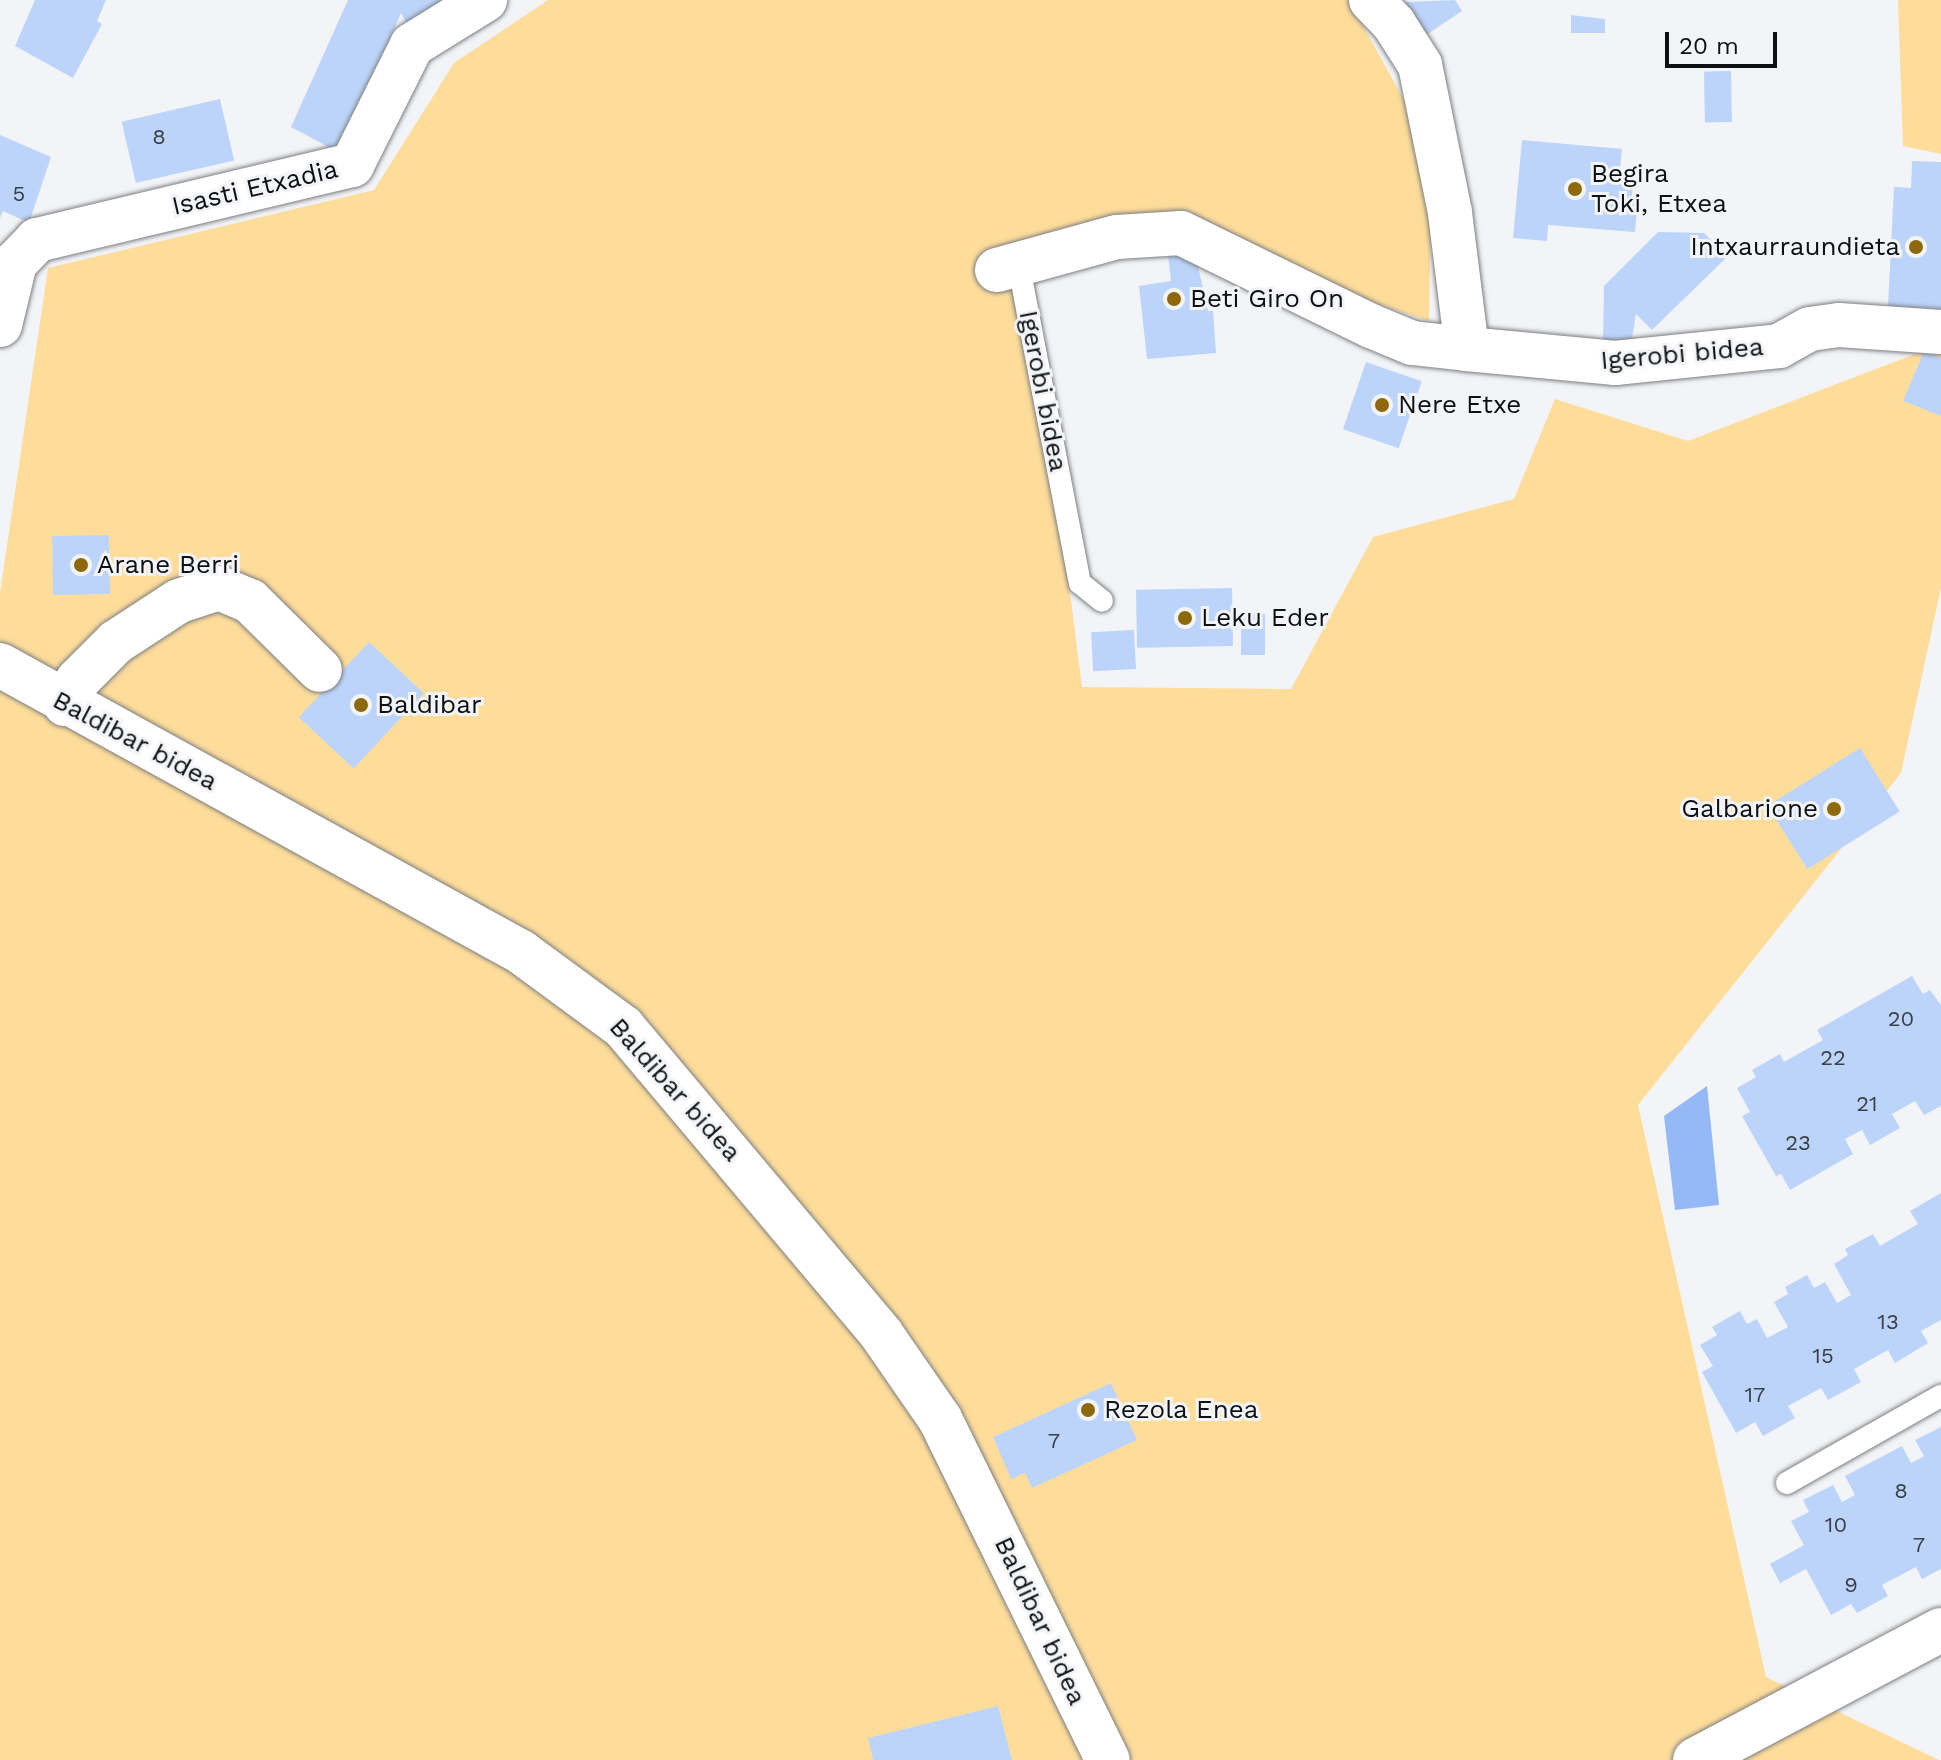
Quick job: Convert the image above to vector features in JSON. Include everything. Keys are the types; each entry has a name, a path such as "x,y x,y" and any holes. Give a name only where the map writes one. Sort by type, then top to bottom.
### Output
{"street":[{"name":"Isasti Etxadia","path":"0,325 15,263 37,240 352,165 412,45 485,0"},
{"path":"1371,0 1394,24 1420,65 1450,213 1467,349"},
{"name":"Igerobi bidea","path":"1008,268 1117,237 1181,233 1412,343 1615,363 1779,346 1810,329 1839,325 1941,332"},
{"path":"65,704 78,680 116,642 179,601 219,588 250,601 320,670"},
{"name":"Baldibar bidea","path":"0,665 65,704 521,952 623,1027 882,1335 940,1419 1108,1760"},
{"path":"1695,1760 1941,1630"}],"lane":[{"name":"Igerobi bidea","path":"1008,268 1080,583 1102,601"},
{"path":"1787,1483 1941,1396"}],"shaded area":[{"path":"548,0 1349,0 1432,151 1429,321 1165,234 1029,270 1082,687 1291,689 1373,537 1514,499 1555,399 1688,441 1941,344 1941,588 1901,773 1638,1105 1766,1677 1939,1760 0,1760 0,593 48,268 374,190 454,63"},
{"path":"1898,0 1941,0 1941,154 1903,146"}],"water":[{"path":"1707,1086 1719,1205 1675,1210 1664,1116"}],"building":[{"path":"35,0 106,0 97,21 102,24 73,78 15,46"},
{"path":"348,0 450,0 408,26 401,13 345,142 336,151 291,127"},
{"path":"1455,0 1462,11 1426,35 1405,2"},
{"path":"1571,15 1605,19 1605,33 1571,33"},
{"path":"1704,71 1731,71 1732,122 1705,122"},
{"path":"220,99 234,160 136,183 122,122"},
{"path":"0,135 51,157 29,223 3,211 0,218"},
{"name":"Begira Toki, Etxea","path":"1522,140 1622,149 1619,178 1633,178 1632,199 1638,199 1635,232 1548,225 1547,241 1513,238"},
{"name":"Intxaurraundieta","path":"1912,161 1941,162 1941,327 1888,306 1894,187 1911,188"},
{"path":"1658,232 1704,233 1728,256 1652,330 1636,314 1631,344 1603,342 1604,286"},
{"name":"Beti Giro On","path":"1168,255 1196,257 1208,311 1213,311 1216,353 1147,359 1139,286 1171,281"},
{"path":"1924,351 1941,358 1941,416 1903,401"},
{"name":"Nere Etxe","path":"1366,362 1422,381 1399,448 1343,429"},
{"name":"Arane Berri","path":"109,535 110,594 53,595 52,536"},
{"name":"Leku Eder","path":"1232,588 1233,646 1137,648 1136,590"},
{"path":"1241,614 1265,614 1265,655 1241,655"},
{"path":"1134,630 1136,669 1093,671 1091,632"},
{"name":"Baldibar","path":"369,642 424,693 354,768 299,717"},
{"name":"Galbarione","path":"1860,748 1900,812 1807,869 1768,806"},
{"path":"1912,976 1923,994 1930,990 1941,1005 1941,1106 1924,1115 1915,1101 1892,1114 1900,1128 1870,1145 1862,1130 1845,1139 1853,1154 1790,1190 1781,1174 1776,1176 1742,1116 1750,1112 1737,1088 1756,1077 1752,1070 1780,1054 1784,1062 1823,1040 1817,1030"},
{"path":"1941,1193 1941,1320 1921,1331 1928,1343 1895,1363 1888,1350 1854,1369 1861,1382 1828,1400 1821,1388 1788,1406 1795,1418 1763,1436 1755,1422 1736,1433 1702,1372 1713,1366 1700,1345 1717,1335 1712,1327 1740,1311 1747,1324 1757,1319 1767,1338 1788,1327 1774,1302 1788,1294 1785,1287 1807,1275 1814,1288 1825,1282 1837,1303 1851,1295 1834,1264 1848,1255 1845,1249 1873,1234 1880,1246 1918,1224 1910,1211"},
{"name":"Rezola Enea","path":"1111,1383 1137,1440 1032,1488 1025,1473 1011,1479 993,1437"},
{"path":"1941,1427 1941,1569 1922,1579 1916,1567 1882,1585 1888,1596 1857,1613 1851,1604 1831,1615 1806,1569 1780,1583 1770,1564 1804,1545 1791,1521 1809,1512 1803,1500 1833,1485 1842,1502 1855,1495 1845,1476 1902,1446 1911,1463 1924,1456 1915,1440"},
{"path":"998,1706 1012,1760 873,1760 868,1738"}],"place":[{"name":"Begira Toki, Etxea","path":"1575,189"},
{"name":"Intxaurraundieta","path":"1916,247"},
{"name":"Beti Giro On","path":"1174,299"},
{"name":"Nere Etxe","path":"1382,405"},
{"name":"Arane Berri","path":"81,565"},
{"name":"Leku Eder","path":"1185,618"},
{"name":"Baldibar","path":"361,705"},
{"name":"Galbarione","path":"1834,809"},
{"name":"Rezola Enea","path":"1088,1410"}]}
